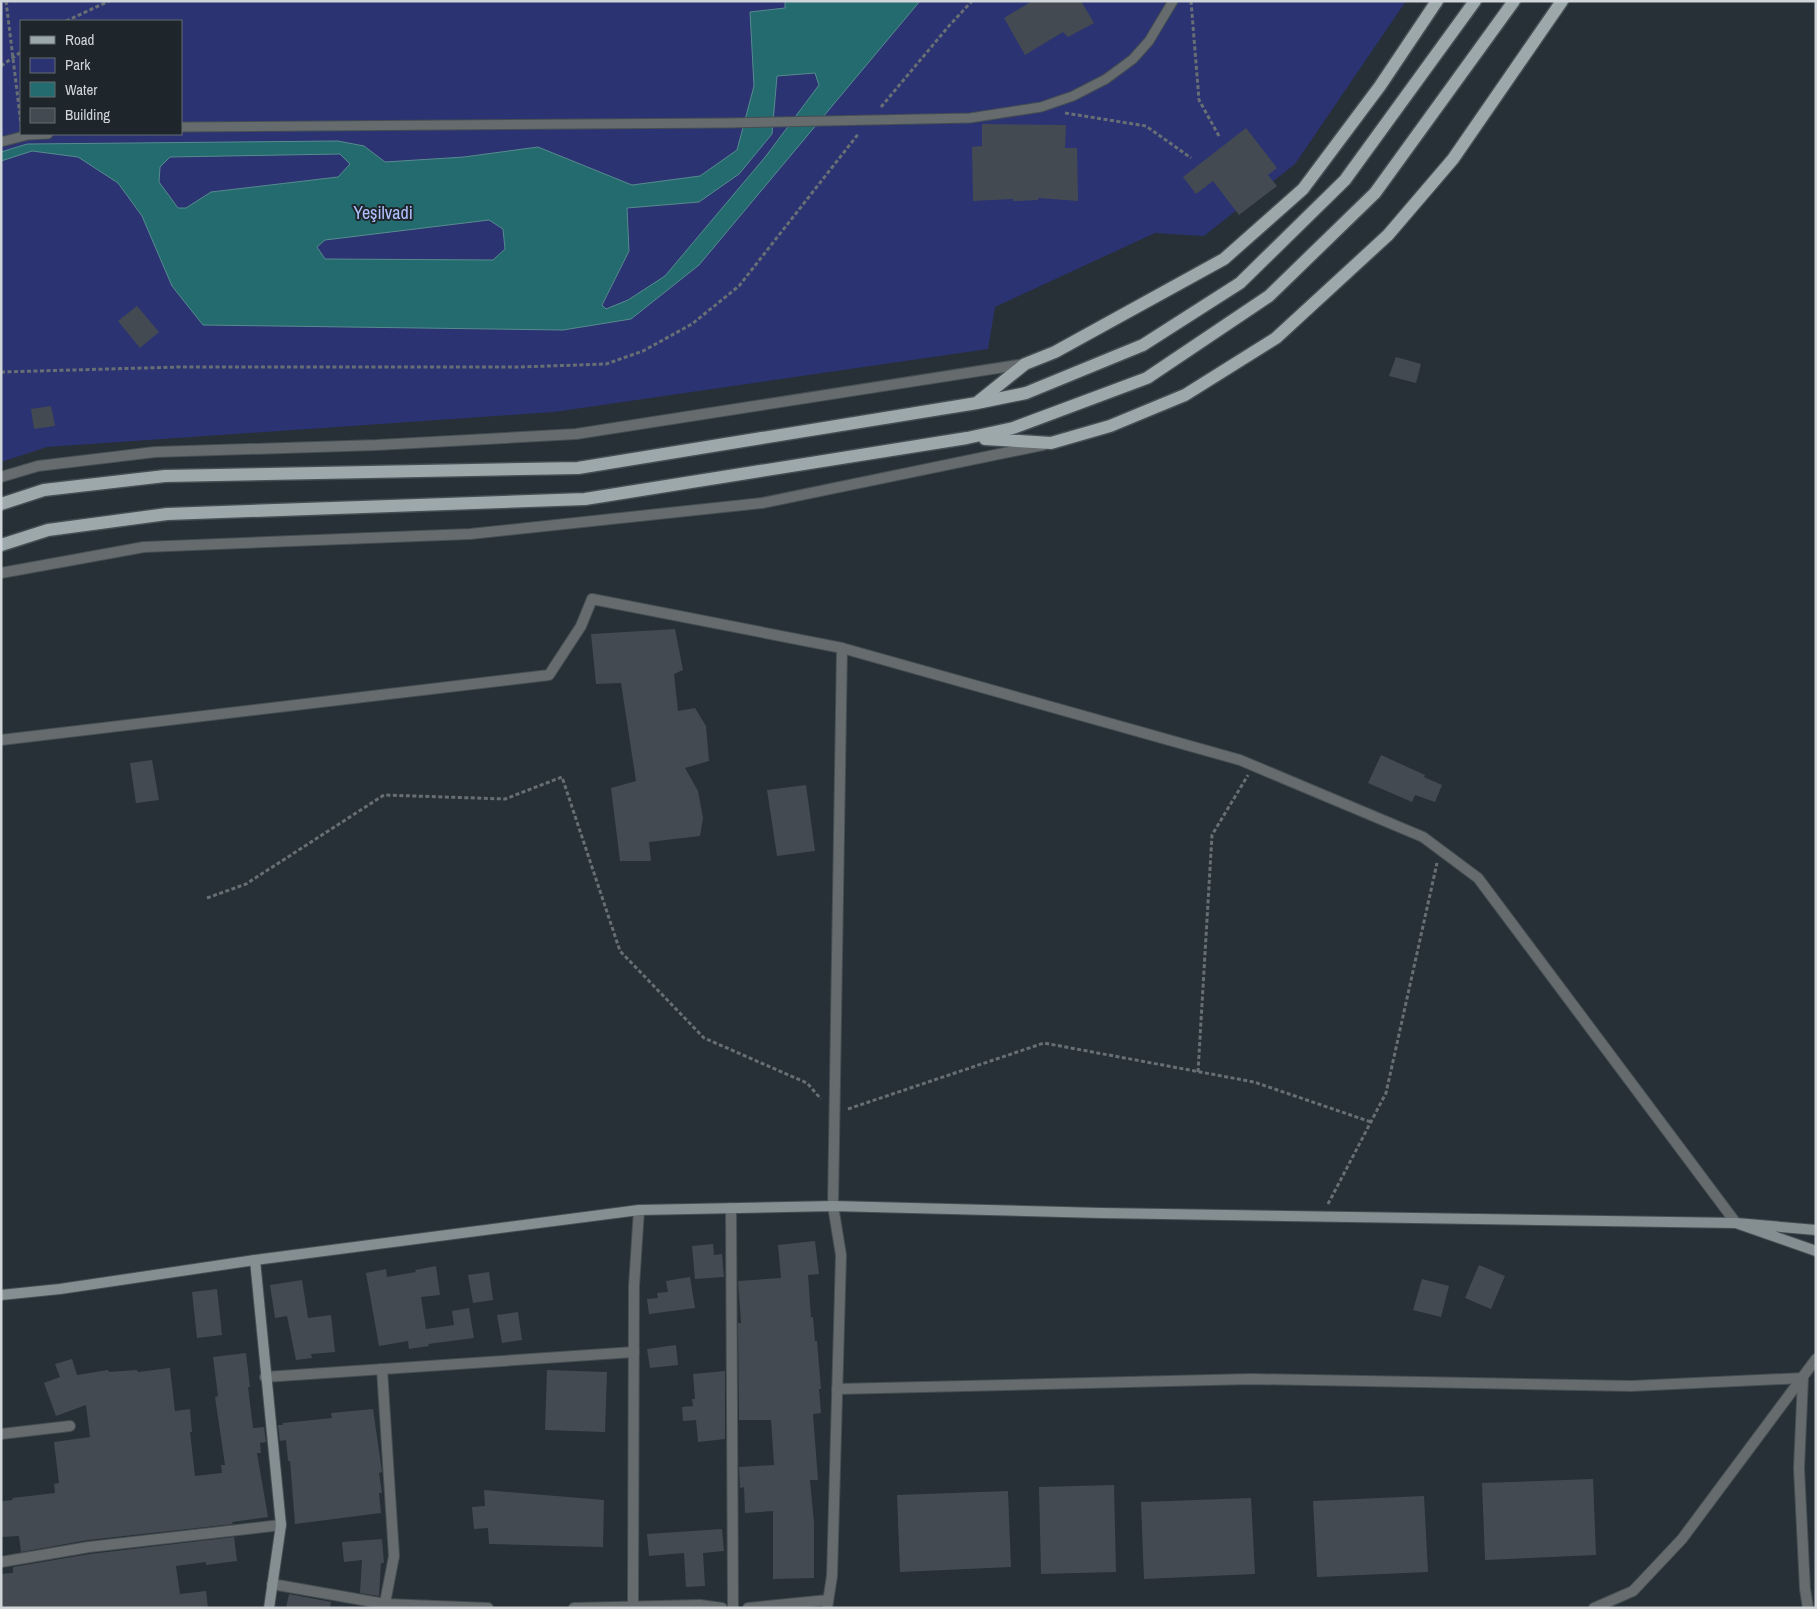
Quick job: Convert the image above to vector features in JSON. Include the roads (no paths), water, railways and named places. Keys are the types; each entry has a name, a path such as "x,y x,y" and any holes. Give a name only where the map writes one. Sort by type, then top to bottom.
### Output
{"main road":[{"path":"977,404 1025,364 1055,352 1224,259 1303,189 1380,86 1436,1"},
{"path":"1,504 44,490 165,476 578,468 977,404 1026,393 1143,344 1240,283 1345,180 1475,1"},
{"path":"1,545 48,530 167,514 585,499 967,438 1014,428 1147,378 1269,296 1375,193 1514,1"},
{"path":"967,438 1051,444 1110,426 1185,395 1276,338 1388,235 1453,159 1562,1"}],"street":[{"path":"1,477 38,466 155,452 377,445 576,434 1025,364"},
{"path":"1,573 144,547 470,534 762,502 1051,444"},
{"path":"1,740 549,675 581,626 592,599 842,648 1240,760 1423,837 1478,878 1736,1223 1816,1251"},
{"path":"748,1608 828,1604 832,1576 841,1255 833,1206 842,648"},
{"path":"1,1295 60,1289 255,1260 639,1210 833,1206 1101,1213 1736,1223 1816,1230"},
{"path":"731,1208 733,1608"},
{"path":"633,1607 634,1286 639,1210"},
{"path":"255,1260 281,1525 269,1608"},
{"path":"266,1378 634,1352"},
{"path":"1594,1608 1633,1591 1682,1539 1816,1358"},
{"path":"382,1369 394,1556 385,1606"},
{"path":"837,1389 1251,1378 1631,1386 1803,1378"},
{"path":"1803,1378 1799,1468 1805,1589 1808,1608"},
{"path":"1,1434 70,1426"},
{"path":"1,1562 89,1547 281,1525"},
{"path":"272,1584 385,1606 488,1608"},
{"path":"574,1608 700,1605 722,1608"}],"lane":[{"path":"182,127 727,123 970,118 1041,107 1073,96 1098,83 1133,59 1149,41 1173,1"},
{"path":"1,142 28,135"}],"water":[{"path":"785,1 920,1 699,265 631,319 563,330 203,325 172,286 142,216 118,183 78,157 32,151 1,161 1,152 27,144 338,141 364,146 385,162 464,157 538,147 632,185 700,176 737,150 754,86 750,12 785,8","holes":["815,73 819,85 766,156 665,276 628,300 606,309 602,305 629,251 627,208 699,202 739,174 772,134 777,76","340,154 350,164 338,177 211,192 186,208 178,208 159,182 160,167 170,157","489,220 503,229 505,249 493,260 325,259 317,247 325,240"]}],"park label":[{"name":"Yeşilvadi","path":"383,212"}]}
